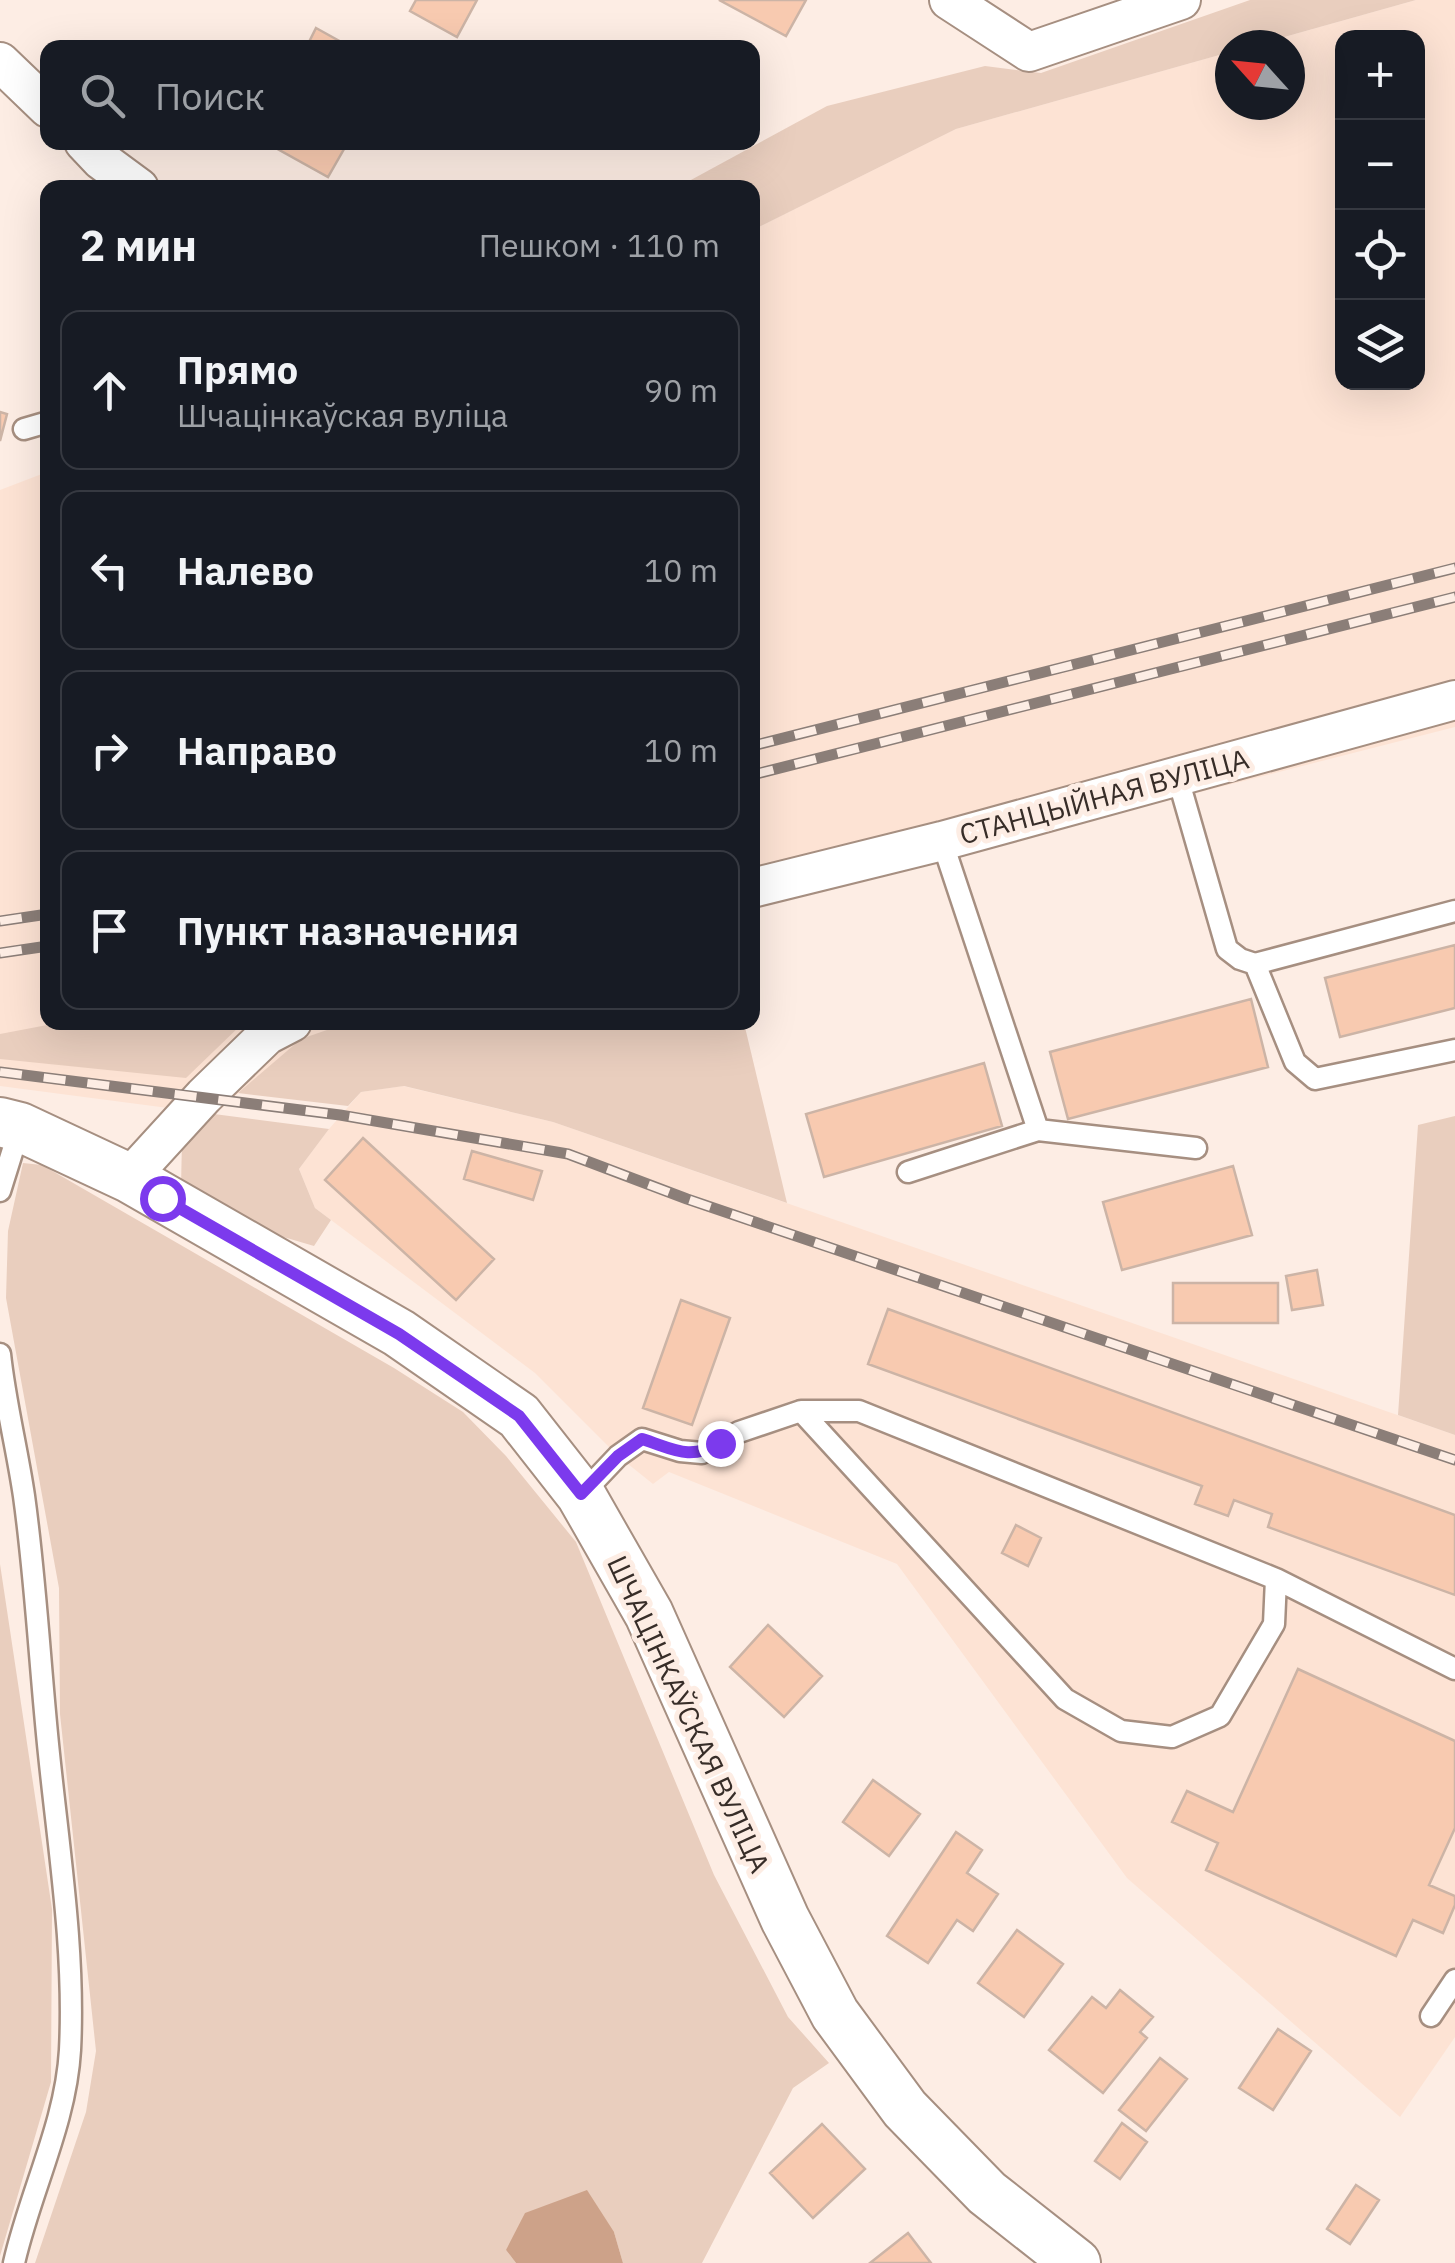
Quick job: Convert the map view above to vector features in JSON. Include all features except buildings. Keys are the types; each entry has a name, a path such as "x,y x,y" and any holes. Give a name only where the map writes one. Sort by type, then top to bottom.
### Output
{"street":[{"path":"949,0 1030,52 1181,0"},
{"path":"0,62 40,100"},
{"path":"92,150 128,180"},
{"name":"СТАНЦЫЙНАЯ ВУЛІЦА","path":"760,886 1455,700"},
{"path":"10,1124 129,1178 204,1096 277,1030"},
{"name":"ШЧАЦІНКАЎСКАЯ ВУЛІЦА","path":"129,1178 399,1334 519,1416 581,1494 649,1614 785,1920 836,2014 905,2110 987,2192 1076,2263"}],"lane":[{"path":"24,428 40,424"},
{"path":"1177,775 1226,949 1240,959 1255,964 1455,910"},
{"path":"942,840 1038,1130"},
{"path":"1255,964 1296,1062 1315,1079 1455,1050"},
{"path":"0,1191 10,1124"},
{"path":"908,1172 1038,1130 1196,1148"},
{"path":"0,1354 36,1590 68,1938 70,2052 62,2101 14,2263"},
{"path":"581,1494 618,1456 642,1439 702,1454 739,1432 800,1412 858,1411 1276,1579 1455,1669"},
{"path":"800,1412 1065,1699 1121,1731 1172,1737 1220,1716 1274,1624 1276,1579"},
{"path":"1431,2016 1455,1980"}],"shaded area":[{"path":"1250,0 1416,0 1305,31 1215,30 1215,56 956,129 760,227 760,180 691,180 746,150 760,150 760,142 827,106 985,66 1041,73"},
{"path":"1416,0 1455,0 1455,727 760,904 760,227 956,129 1215,56 1215,120 1305,120 1305,31"},
{"path":"40,475 40,1030 328,1030 301,1040 214,1114 0,1086 0,490"},
{"path":"40,1026 40,1030 236,1030 186,1078 0,1059 0,1034"},
{"path":"327,1030 746,1030 787,1203 553,1122 404,1086 361,1092 348,1106 238,1093 301,1039"},
{"path":"403,1086 553,1122 1455,1435 1455,2037 1400,2117 1127,1878 897,1564 669,1472 653,1484 618,1456 535,1373 315,1208 299,1169 361,1092"},
{"path":"214,1114 329,1129 299,1169 315,1208 331,1220 314,1246 230,1221 181,1187 182,1140"},
{"path":"1455,1116 1455,1435 1398,1415 1418,1125"},
{"path":"23,1163 42,1165 394,1368 463,1412 506,1456 576,1542 714,1875 788,2017 829,2063 793,2088 702,2263 623,2263 614,2232 506,2250 516,2263 35,2263 86,2112 96,2051 60,1714 59,1588 6,1298 8,1231"},
{"path":"0,1564 52,1909 51,2082 0,2256"},
{"path":"587,2190 614,2232 623,2263 516,2263 506,2250 525,2213"}],"railway":[{"path":"760,744 1455,568"},
{"path":"760,773 1455,597"},
{"path":"0,921 40,915"},
{"path":"0,953 40,947"},
{"path":"0,1072 340,1115 568,1154 687,1199 1455,1460"}],"route":[{"path":"162,1198 399,1334 519,1416 581,1494 618,1456 642,1439 702,1454 720,1443"}]}
